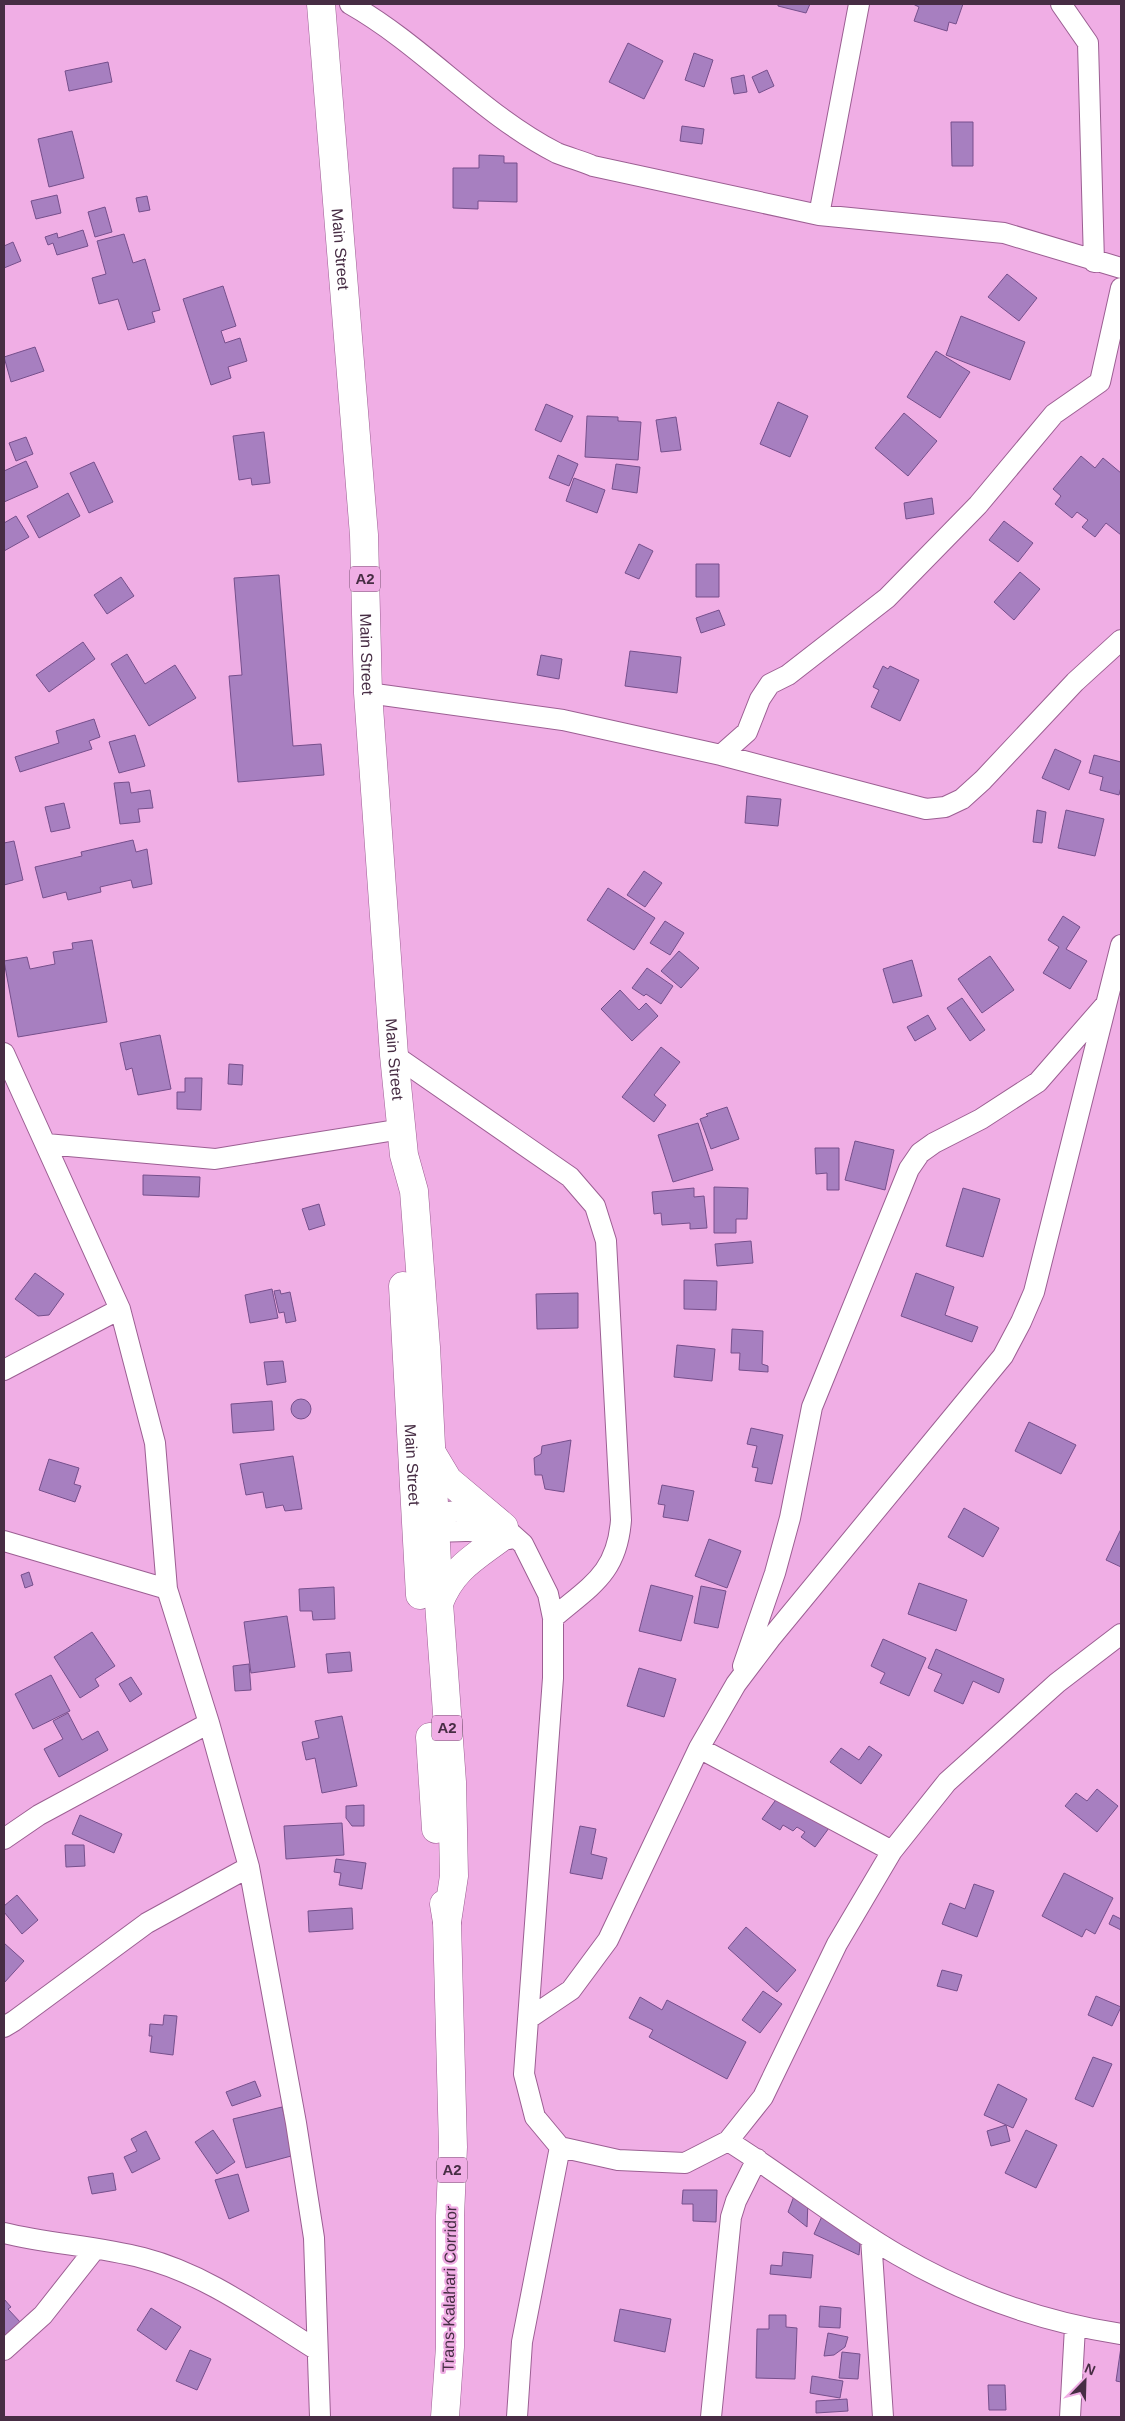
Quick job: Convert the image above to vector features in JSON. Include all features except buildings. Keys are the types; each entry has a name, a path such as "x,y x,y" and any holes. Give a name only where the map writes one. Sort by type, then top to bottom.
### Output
{"highway":[{"name":"Main Street","path":"321,4 364,535 368,693 394,1055 403,1142 414,1190 433,1455 425,1524"},
{"name":"Main Street","path":"403,1142 399,1190 425,1524"},
{"path":"433,1455 448,1480 510,1536 464,1564 446,1585 439,1603"},
{"name":"Trans-Kalahari Corridor","path":"425,1524 439,1603 452,1792 454,1876 447,1922"},
{"name":"Trans-Kalahari Corridor","path":"425,1524 435,1821 447,1922 453,2147 450,2216 450,2347 445,2417"}],"street":[{"path":"350,4 376,18 461,88 519,131 559,154 593,166 819,215 1004,233 1094,262 1121,268"},
{"path":"819,215 859,4"},
{"path":"1061,4 1088,43 1094,262"},
{"path":"721,755 747,732 760,699 770,684 788,675 887,598 978,504 1054,414 1100,382 1121,288"},
{"path":"368,693 563,720 721,755 926,808 945,808 962,799 982,780 1075,682 1121,640"},
{"path":"528,2019 571,1990 591,1966 608,1940 699,1748 736,1684 776,1632 1003,1356 1034,1292 1121,945"},
{"path":"736,1684 775,1573 790,1518 812,1408 909,1169 920,1153 934,1143 981,1119 1038,1082 1108,1002"},
{"path":"4,1053 120,1309 155,1443 167,1589 209,1723 249,1867 296,2123 314,2238 320,2417"},
{"path":"394,1055 570,1177 595,1206 606,1241 620,1520 619,1540 612,1561 598,1582 553,1618"},
{"path":"46,1144 215,1159 403,1142"},
{"path":"4,1370 120,1309"},
{"path":"425,1524 510,1536 548,1594 553,1618 553,1678 524,2074 534,2117 560,2147 618,2160 685,2163 728,2141 763,2097 837,1944 892,1851 947,1782 1057,1683 1121,1634"},
{"path":"4,1541 167,1589"},
{"path":"4,1839 39,1815 209,1723"},
{"path":"699,1748 892,1851"},
{"path":"4,2027 147,1923 249,1867"},
{"path":"728,2141 871,2238 897,2254 964,2288 1018,2310 1075,2327 1121,2334"},
{"path":"517,2417 522,2342 560,2147"},
{"path":"711,2417 731,2217 736,2201 757,2159"},
{"path":"4,2233 143,2258 187,2274 242,2304 317,2350"},
{"path":"871,2238 882,2417"},
{"path":"4,2350 43,2315 96,2249"},
{"path":"1070,2417 1075,2327"}]}
